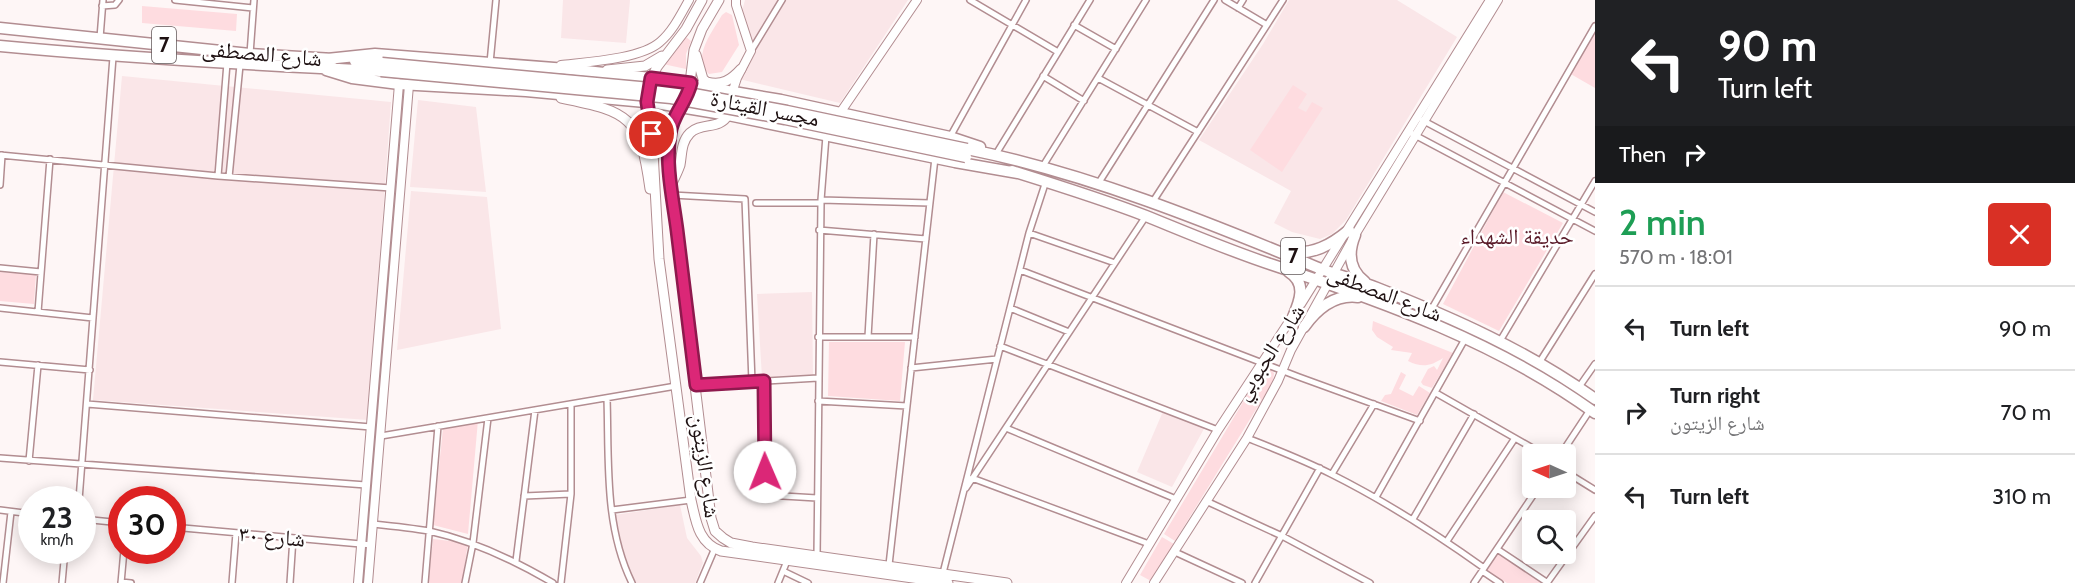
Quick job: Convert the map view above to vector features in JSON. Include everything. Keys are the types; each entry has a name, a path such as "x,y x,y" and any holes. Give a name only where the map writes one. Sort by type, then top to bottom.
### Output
{"highway":[{"name":"شارع المصطفى","path":"0,28 327,64"},
{"name":"شارع المصطفى","path":"0,46 113,57 240,65 327,64 381,67"},
{"path":"327,64 375,54 581,70 691,83 950,137 995,154"},
{"path":"327,64 362,80 526,91 681,107 935,158 1018,172"},
{"name":"مجسر القيثارة","path":"381,67 671,98 967,153"},
{"path":"602,98 610,95 612,87 612,79 605,74"},
{"name":"7","path":"967,153 995,154"},
{"name":"7","path":"967,153 1018,172"},
{"name":"شارع المصطفى","path":"995,154 1152,203 1280,250 1368,299 1466,338 1593,407"},
{"name":"شارع المصطفى","path":"1018,172 1146,216 1273,265 1317,279 1328,275 1373,286 1500,341 1579,388 1593,407"},
{"path":"1280,250 1309,253 1352,232"},
{"path":"1352,232 1350,250 1352,266 1358,277 1373,286"},
{"path":"1273,265 1292,274 1300,282 1302,290 1293,317"},
{"path":"1304,327 1316,312 1332,301 1353,296 1368,299"}],"main road":[{"path":"651,78 686,28 702,0"},
{"name":"شارع الزيتون","path":"719,0 695,46 691,64 691,83 673,121 670,134 672,190 702,450 711,518 715,531 731,543 1007,583"},
{"path":"695,46 696,59 703,79 714,88"},
{"path":"581,70 645,66 667,53"},
{"path":"703,79 711,83 721,83 727,81 741,69"},
{"name":"شارع الزيتون","path":"651,78 647,102 652,134 659,259 691,500 698,529 704,539 714,548 787,561 948,583"},
{"path":"526,91 595,105 616,114 633,125 641,141 646,161 659,259"},
{"path":"672,190 687,136 698,128 721,123 728,115"},
{"path":"680,416 685,423 689,424 696,421 699,414"},
{"path":"685,452 688,444 692,442 698,444 702,450"}],"street":[{"path":"100,38 102,3 115,5 119,0"},
{"path":"175,0 253,8"},
{"path":"250,54 254,0"},
{"path":"490,63 496,0"},
{"path":"537,66 617,58 644,52 662,41 689,0"},
{"path":"736,0 752,51"},
{"path":"728,115 732,91 741,69 782,0"},
{"path":"840,113 917,0"},
{"path":"970,0 1058,52"},
{"path":"950,137 1026,0"},
{"path":"995,154 1090,0"},
{"path":"1042,168 1146,0"},
{"path":"1097,186 1214,0"},
{"path":"1225,0 1267,25"},
{"path":"1238,8 1243,0"},
{"path":"1152,203 1283,0"},
{"path":"1421,120 1490,0"},
{"path":"1154,583 1246,438 1352,232 1498,0"},
{"path":"1074,25 1116,49"},
{"path":"1431,310 1595,26"},
{"path":"80,486 113,57"},
{"path":"218,176 227,63"},
{"path":"229,177 240,65"},
{"path":"1043,76 1084,101"},
{"path":"1098,78 1198,132"},
{"path":"358,583 391,188 404,84"},
{"path":"368,583 381,436 404,84"},
{"path":"1421,120 1595,212"},
{"path":"1412,134 1595,231"},
{"path":"818,556 819,230 826,135"},
{"path":"0,185 1,155 229,177 391,188"},
{"path":"889,565 935,158"},
{"path":"38,312 50,159"},
{"path":"944,573 1029,233 1046,181"},
{"path":"1500,341 1595,181"},
{"path":"672,190 745,199 752,382"},
{"path":"756,203 930,202"},
{"path":"963,492 1146,216"},
{"path":"819,230 926,238"},
{"path":"1029,233 1115,263"},
{"path":"868,337 874,234"},
{"path":"0,268 41,272"},
{"path":"1020,270 1282,371 1420,421"},
{"path":"1539,363 1595,274"},
{"name":"شارع الحبوبي","path":"1126,583 1218,430 1317,279"},
{"path":"0,308 93,318"},
{"path":"1010,308 1069,332"},
{"path":"818,337 915,337"},
{"path":"1376,497 1466,338"},
{"path":"1000,346 1218,430"},
{"path":"912,368 997,359"},
{"path":"0,362 90,370"},
{"path":"1579,388 1595,364"},
{"path":"29,461 38,365"},
{"path":"696,385 818,378"},
{"path":"764,381 766,495 817,498"},
{"path":"381,436 676,386"},
{"path":"1436,393 1526,444"},
{"path":"607,398 612,510 617,542 630,582"},
{"path":"818,400 907,406"},
{"path":"87,404 371,427"},
{"path":"561,583 572,494 572,404"},
{"path":"1332,474 1374,404"},
{"path":"1568,444 1593,407"},
{"path":"516,561 535,410"},
{"path":"1413,519 1473,414"},
{"path":"465,583 473,543 488,418"},
{"path":"424,583 438,426"},
{"path":"1006,428 1176,499"},
{"path":"1246,438 1320,468 1376,497 1447,541 1500,583"},
{"path":"1447,541 1515,438"},
{"path":"0,458 366,484"},
{"path":"1255,583 1320,468"},
{"path":"972,478 1149,544"},
{"path":"1576,478 1595,490"},
{"path":"524,496 572,494"},
{"path":"1474,583 1531,498"},
{"path":"612,510 691,500"},
{"path":"1206,501 1282,536 1370,583"},
{"path":"0,510 18,513"},
{"path":"3,583 2,573 11,512"},
{"path":"1497,549 1548,583 1595,516"},
{"path":"374,524 428,531 473,543 516,561 554,583"},
{"name":"شارع ٣٠","path":"186,528 372,545"},
{"path":"232,583 236,533"},
{"path":"290,583 293,538"},
{"path":"700,583 714,548"},
{"path":"1175,552 1242,583"},
{"path":"778,583 787,561"},
{"path":"62,583 64,564"},
{"path":"123,564 121,583 131,583"},
{"path":"783,571 808,583"}],"shaded area":[{"path":"563,0 630,0 626,43 561,38"},
{"path":"745,0 908,0 840,103 739,79 754,48 742,11"},
{"path":"1289,0 1397,0 1457,37 1346,220 1332,234 1320,239 1292,232 1274,223 1291,191 1199,140 1263,44"},
{"path":"122,76 391,102 368,420 93,400"},
{"path":"418,100 476,107 486,192 410,187"},
{"path":"411,191 487,197 501,329 397,350"},
{"path":"812,292 813,375 762,378 757,294"},
{"path":"1164,409 1205,427 1172,487 1137,472"},
{"path":"680,505 687,538 701,556 703,563 695,583 636,583 625,556 615,515"}],"green space":[{"path":"142,6 237,14 236,31 142,23"},
{"path":"726,12 732,15 739,45 722,72 709,74 702,60 705,44"},
{"path":"1595,29 1595,88 1569,73"},
{"path":"686,37 691,41 686,54 686,69 663,64"},
{"path":"1293,85 1307,94 1298,108 1306,112 1312,102 1323,108 1282,172 1250,150"},
{"name":"حديقة الشهداء","path":"1503,192 1563,223 1499,331 1443,304"},
{"path":"0,272 36,274 34,304 0,301"},
{"path":"1373,321 1453,353 1432,388 1421,382 1428,369 1434,366 1437,370 1443,358 1426,365 1408,361 1412,353 1391,350 1393,347 1377,337 1372,330"},
{"path":"829,342 905,342 900,401 828,396"},
{"path":"1267,369 1274,373 1273,382 1175,541 1164,534 1261,372"},
{"path":"1401,372 1406,375 1399,389 1413,396 1419,386 1430,393 1417,415 1381,401 1385,395 1391,394"},
{"path":"478,420 468,534 433,525 443,428"},
{"path":"1162,537 1174,544 1151,581 1140,575"},
{"path":"433,539 468,543 462,583 428,583"},
{"path":"1497,553 1542,583 1507,583 1486,570"}],"route":[{"path":"652,134 647,102 651,78 691,83 673,121 669,152 672,195 696,385 764,381 765,472"}]}
